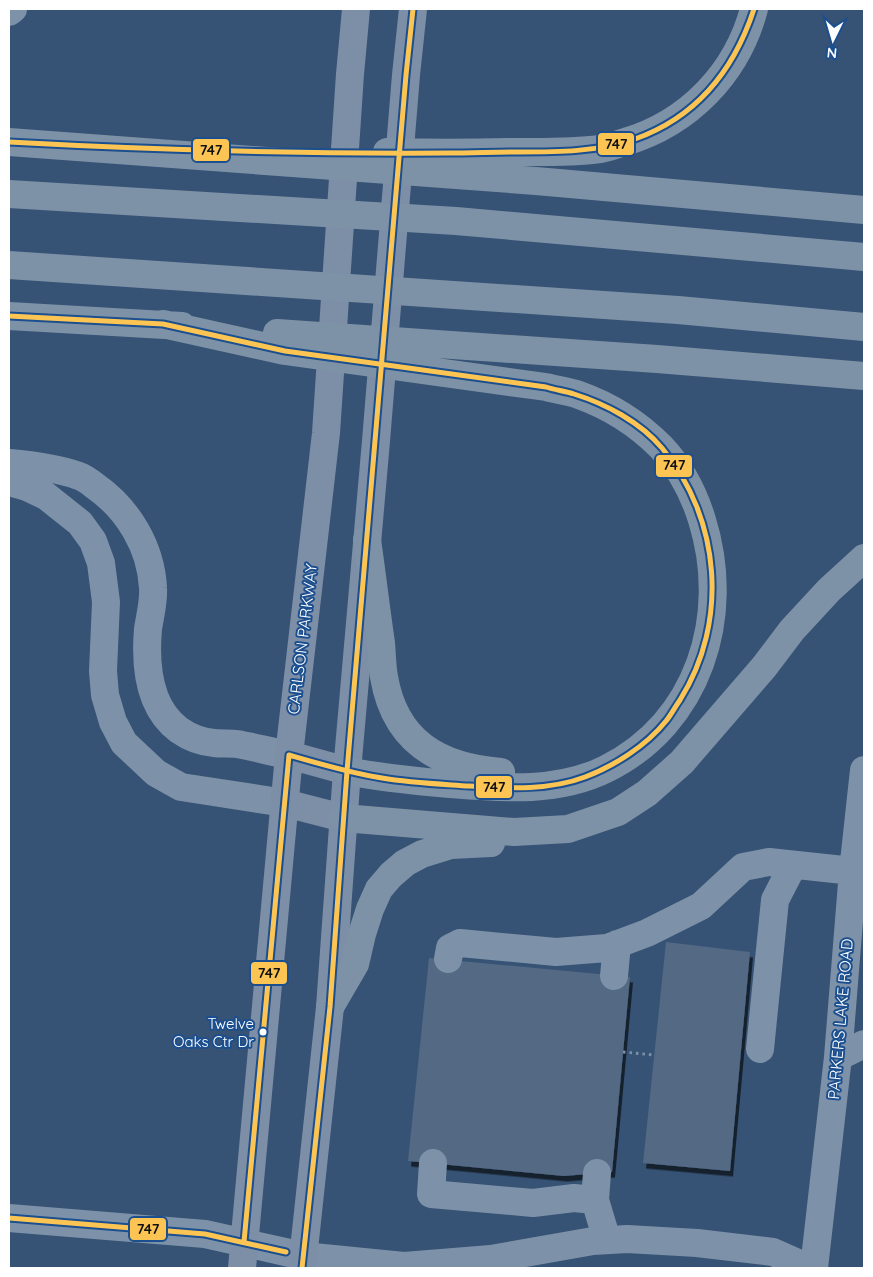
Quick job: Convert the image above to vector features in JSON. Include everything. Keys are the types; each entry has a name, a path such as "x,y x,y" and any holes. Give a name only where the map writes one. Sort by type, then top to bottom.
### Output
{"highway":[{"path":"103,148 448,153 565,152 601,149 635,139 662,128 684,114 703,98 725,72 745,34 754,9"},
{"path":"9,142 536,181 864,210"},
{"path":"9,194 456,221 864,257"},
{"path":"9,265 659,309 864,327"},
{"path":"9,316 163,324 657,359 864,376"},
{"path":"163,324 285,351 546,387 579,395 627,418 662,448 688,485 698,506 710,550 712,576 712,604 702,660 686,696 657,734 633,754 605,770 569,782 534,787 506,788 382,778 347,771"},
{"path":"367,540 383,656 384,677 390,700 406,733 420,746 439,757 457,764 486,770 529,774 569,782"},
{"path":"343,818 514,832 568,829 618,812 647,793 682,762 764,667 792,630 829,590 864,558"},
{"path":"330,1007 355,964 365,926 380,889 405,863 422,854 451,846 486,844 552,830"}],"main road":[{"name":"CARLSON PARKWAY","path":"243,1255 289,755 326,433 356,9"},
{"path":"302,1262 330,1007 343,818 413,9"},
{"path":"289,755 347,771"},
{"path":"285,803 343,818"}],"street":[{"path":"9,12 13,9"},
{"path":"9,462 45,466 82,476 120,506 139,536 149,562 153,589 148,631 148,670 154,696 178,729 196,739 214,744 235,744 289,755"},
{"path":"9,482 27,487 46,496 80,523 93,541 101,563 106,602 103,671 105,695 113,722 124,743 156,773 181,787 285,803"},
{"name":"PARKERS LAKE ROAD","path":"814,1268 838,1057 864,770"},
{"path":"448,959 450,948 460,943 556,952 607,948 647,933 700,906 743,867 769,862 854,871"},
{"path":"760,1050 775,900 793,864"},
{"path":"614,976 617,944"},
{"path":"838,1057 864,1044"},
{"path":"433,1163 431,1194 533,1203 574,1198 595,1200"},
{"path":"598,1173 595,1200 607,1240"},
{"path":"9,1218 205,1234 243,1255 302,1262 404,1266 491,1259 607,1240 664,1240 773,1252 809,1268"}],"path":[{"path":"623,1052 654,1055"}],"building":[{"path":"666,942 750,952 730,1171 643,1163"},
{"path":"429,958 630,977 612,1172 564,1176 408,1161"}],"transit line":[{"name":"747","path":"302,1268 330,1007 347,771 413,9"},
{"name":"747","path":"9,142 339,153 548,152 607,147 657,130 695,104 710,89 736,52 754,9"},
{"name":"747","path":"9,316 163,324 285,351 546,387 574,394 622,415 643,430 662,448 682,476 697,506 707,538 712,571 711,605 706,638 696,670 668,719 658,730 639,747 607,767 585,777 557,785 527,788 498,787 393,780 347,771 289,755 244,1242"},
{"name":"747","path":"9,1218 205,1234 286,1252"}],"place":[{"name":"Twelve Oaks Ctr Dr","path":"263,1032"}]}
